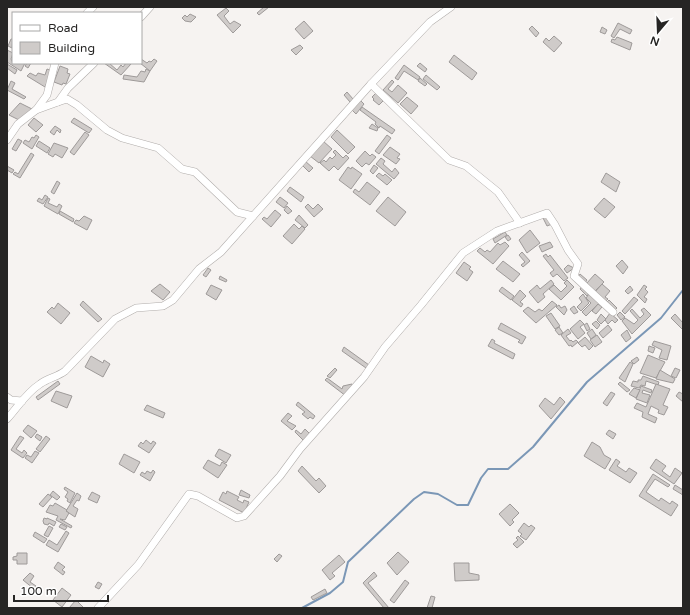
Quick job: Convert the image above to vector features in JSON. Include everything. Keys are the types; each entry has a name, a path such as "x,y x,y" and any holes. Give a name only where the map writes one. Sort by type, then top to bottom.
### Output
{"street":[{"path":"142,15 150,7"},
{"path":"7,419 22,401 40,384 56,378 65,371 115,319 136,308 163,306 172,300 200,269 221,252 371,84 430,22 451,7"},
{"path":"7,140 18,124 36,110 47,95 55,64"},
{"path":"58,102 68,88 93,64"},
{"path":"371,84 449,160 466,166 498,192 520,223"},
{"path":"36,110 67,99 117,135 158,148 182,169 195,172 237,212 253,216"},
{"path":"98,608 138,565 189,494 198,496 237,518 244,516 254,502 280,476 300,449 364,377 385,346 421,305 463,253 498,231 547,213 568,250 578,264 574,276 613,312"},
{"path":"7,397 11,400 22,401"}],"building":[{"path":"264,7 269,7 259,15 257,13"},
{"path":"226,8 229,11 224,16 230,24 234,21 241,25 233,33 217,15"},
{"path":"190,14 196,17 191,22 185,21 182,18 185,15 187,17"},
{"path":"304,21 313,31 304,39 295,29"},
{"path":"618,23 632,30 630,34 620,29 614,38 611,36"},
{"path":"532,26 539,33 536,37 529,29"},
{"path":"602,27 607,30 605,34 600,32"},
{"path":"554,36 562,43 554,52 543,42 546,38 549,41"},
{"path":"617,37 632,43 630,50 611,42 612,39 615,40"},
{"path":"11,39 12,39 12,48 8,46"},
{"path":"300,45 303,48 296,55 291,50"},
{"path":"7,50 12,52 12,64 24,64 21,71 7,62"},
{"path":"454,55 477,73 472,80 449,62"},
{"path":"154,59 157,61 150,71 141,64 142,60 147,63"},
{"path":"420,63 427,69 425,72 417,66"},
{"path":"7,64 17,70 15,74 7,68"},
{"path":"26,64 30,64 28,68 25,66"},
{"path":"105,64 110,64 117,70 121,65 123,67 125,64 131,64 121,75"},
{"path":"404,65 420,77 418,80 404,71 398,80 395,78"},
{"path":"60,66 68,69 67,73 70,74 66,84 63,83 62,85 54,82"},
{"path":"47,69 52,71 45,87 27,76 30,73 36,76 38,73 45,75"},
{"path":"146,69 150,71 144,82 123,79 124,75 137,77 141,71 145,72"},
{"path":"426,75 440,87 437,90 423,79"},
{"path":"420,78 427,84 425,86 418,81"},
{"path":"392,80 394,82 388,89 392,92 398,85 407,93 398,103 383,90"},
{"path":"11,81 15,83 12,89 26,97 24,99 7,90"},
{"path":"347,92 353,99 350,102 344,95"},
{"path":"376,93 383,101 379,105 373,100 374,99 372,97"},
{"path":"407,97 418,106 411,114 400,104"},
{"path":"360,100 364,104 356,114 352,110"},
{"path":"20,103 32,109 19,120 9,115"},
{"path":"362,107 395,130 392,134 380,126 379,128 375,124 376,122 360,110"},
{"path":"34,118 43,125 36,132 28,125"},
{"path":"74,118 92,129 89,133 71,122"},
{"path":"372,124 378,128 377,131 369,128"},
{"path":"55,126 61,130 60,133 57,130 54,135 50,132"},
{"path":"337,130 355,147 348,154 331,137"},
{"path":"85,132 89,135 74,155 70,152"},
{"path":"36,135 39,137 32,149 23,143 25,140 29,142 32,137 34,138"},
{"path":"387,135 391,138 379,154 375,151"},
{"path":"18,139 22,141 16,151 12,149"},
{"path":"39,141 50,148 47,153 36,146"},
{"path":"323,141 332,149 319,163 310,156"},
{"path":"54,143 68,148 62,158 55,154 53,157 48,154"},
{"path":"390,147 400,154 397,158 400,159 396,164 383,155"},
{"path":"335,150 343,158 346,155 349,158 338,170 334,166 329,171 320,163 324,160 326,162 330,157 332,159 336,155 333,152"},
{"path":"365,151 370,156 372,154 376,157 369,165 366,163 362,167 356,161"},
{"path":"31,153 34,155 20,178 13,174 15,172 18,174"},
{"path":"381,158 385,161 383,164 392,172 395,168 399,173 394,179 376,164"},
{"path":"305,161 313,168 309,172 302,165"},
{"path":"374,165 378,168 373,174 370,171"},
{"path":"7,166 14,170 12,173 7,170"},
{"path":"348,167 351,169 352,167 362,174 351,189 339,180"},
{"path":"379,173 383,176 385,174 392,180 387,185 376,176"},
{"path":"606,173 620,182 616,192 601,182"},
{"path":"57,181 60,183 54,194 51,192"},
{"path":"367,182 380,192 370,205 353,192 355,189 359,192"},
{"path":"290,187 304,197 301,202 287,191"},
{"path":"45,195 48,197 43,204 37,201 39,198 42,200"},
{"path":"280,197 288,203 284,208 276,202"},
{"path":"388,197 406,212 395,226 376,211"},
{"path":"48,198 50,199 48,203 57,207 59,204 62,206 58,214 44,206"},
{"path":"604,198 615,207 605,218 594,209"},
{"path":"308,204 313,209 318,204 323,209 314,217 305,207"},
{"path":"287,206 292,211 288,214 284,210"},
{"path":"275,210 281,215 271,227 262,219 264,217 267,219"},
{"path":"60,211 74,219 73,222 59,214"},
{"path":"299,215 308,225 305,228 295,220"},
{"path":"547,215 552,224 547,226 543,218"},
{"path":"84,216 92,220 87,230 74,223 76,220 79,221"},
{"path":"294,224 299,229 302,226 305,229 292,244 283,236"},
{"path":"530,230 540,243 527,253 519,240"},
{"path":"505,232 507,235 495,243 493,239"},
{"path":"508,235 511,239 508,241 505,237"},
{"path":"505,242 509,246 493,264 477,251 480,248 485,252 487,250 490,252 498,243 500,245"},
{"path":"550,242 553,247 542,252 539,246"},
{"path":"522,252 530,261 523,267 521,265 525,262 519,255"},
{"path":"546,254 548,257 550,255 568,278 564,281 557,274 553,277 550,273 554,270 543,256"},
{"path":"622,260 628,267 623,274 616,266"},
{"path":"503,261 520,274 513,282 496,269"},
{"path":"464,262 471,267 469,269 473,272 467,281 456,273"},
{"path":"568,265 574,268 567,273 564,269"},
{"path":"208,268 211,270 206,277 203,275"},
{"path":"580,274 587,280 585,283 578,277"},
{"path":"595,274 604,282 595,291 586,284"},
{"path":"220,276 227,280 226,282 219,279"},
{"path":"551,280 554,284 543,294 545,297 538,303 529,292 537,285 540,289"},
{"path":"567,280 574,287 561,300 549,289 554,285 561,292 567,286 564,283"},
{"path":"160,284 170,292 163,300 151,291"},
{"path":"602,284 610,291 605,297 608,299 605,302 595,292"},
{"path":"211,285 222,290 216,300 206,294"},
{"path":"583,285 590,292 587,296 580,289"},
{"path":"644,285 647,287 645,289 648,292 644,297 647,299 645,303 637,295"},
{"path":"630,286 633,290 628,294 625,291"},
{"path":"502,287 514,296 511,300 499,291"},
{"path":"520,290 526,296 520,302 523,304 521,307 512,300"},
{"path":"583,294 589,303 581,311 577,307 582,302 579,298"},
{"path":"589,294 599,303 586,316 582,312 591,303 586,298"},
{"path":"634,297 638,300 625,314 622,311"},
{"path":"609,300 617,308 614,311 606,303"},
{"path":"83,301 102,319 98,322 80,305"},
{"path":"552,301 557,305 536,323 523,311 528,307 535,312 539,309 542,311"},
{"path":"58,303 70,313 61,324 47,312 52,307 54,309"},
{"path":"598,304 602,307 596,314 592,311"},
{"path":"559,305 561,308 565,306 567,310 564,315 556,307"},
{"path":"574,306 578,312 574,314 570,309"},
{"path":"644,308 651,315 632,334 622,321 625,318 634,324 638,320 630,311 632,309 640,318 644,314 641,310"},
{"path":"620,312 625,317 621,320 617,315"},
{"path":"551,313 560,326 555,329 546,316"},
{"path":"610,313 618,320 615,323 612,320 608,324 605,320"},
{"path":"601,314 606,319 601,324 597,320"},
{"path":"675,314 683,323 683,330 671,318"},
{"path":"580,320 584,324 580,327 585,333 578,339 570,329"},
{"path":"596,321 600,325 597,329 592,324"},
{"path":"501,323 526,337 522,344 518,342 520,340 498,329"},
{"path":"587,323 590,329 587,331 584,325"},
{"path":"608,325 612,330 603,338 599,333"},
{"path":"559,327 563,333 559,335 555,330"},
{"path":"568,329 571,333 566,336 570,341 571,340 573,342 576,340 578,342 572,347 571,345 569,346 561,335"},
{"path":"592,329 596,335 591,339 587,333"},
{"path":"627,330 631,338 626,342 621,335"},
{"path":"597,335 602,342 595,347 590,340"},
{"path":"585,337 593,346 589,350 585,345 582,347 578,343"},
{"path":"492,339 495,341 494,343 515,354 513,359 488,346"},
{"path":"654,341 671,346 667,360 659,358 662,350 652,345"},
{"path":"649,346 655,348 653,353 648,351"},
{"path":"344,347 369,365 366,368 342,351"},
{"path":"648,355 665,362 656,378 640,373"},
{"path":"91,356 103,363 104,360 110,364 103,377 85,367"},
{"path":"637,357 639,360 634,364 631,361"},
{"path":"630,362 633,364 625,382 619,378"},
{"path":"335,368 337,370 330,378 327,376"},
{"path":"675,368 680,370 676,378 671,376"},
{"path":"660,370 675,379 673,383 656,379"},
{"path":"643,376 659,382 658,385 646,381 645,386 641,385 639,388 631,386 633,381 638,382 638,380 641,380"},
{"path":"327,378 342,389 343,386 352,384 354,388 346,396 325,380"},
{"path":"58,381 60,384 38,400 36,397"},
{"path":"620,382 630,390 627,392 618,384"},
{"path":"656,384 670,389 663,405 668,407 664,415 658,413 659,410 651,406 648,414 657,418 655,423 642,417 643,412 634,408 637,403 646,407"},
{"path":"641,386 652,390 651,393 643,390 642,393 650,395 647,403 636,399"},
{"path":"634,388 640,390 636,398 629,394"},
{"path":"56,391 72,396 67,408 51,401"},
{"path":"611,392 615,394 607,406 603,403"},
{"path":"679,392 683,394 683,402 676,396"},
{"path":"560,397 565,402 551,419 539,406 545,398 554,405"},
{"path":"298,402 315,416 313,419 310,417 308,419 302,414 305,412 296,405"},
{"path":"147,405 165,413 163,418 144,410"},
{"path":"288,413 292,416 287,421 296,426 292,430 281,421"},
{"path":"28,425 37,431 31,438 23,431"},
{"path":"305,429 311,435 305,442 295,432 296,430 301,434"},
{"path":"609,430 616,434 613,439 606,434"},
{"path":"37,434 42,437 40,441 35,437"},
{"path":"20,436 24,438 16,449 22,453 24,450 27,453 23,458 11,450"},
{"path":"46,436 50,439 40,452 36,449"},
{"path":"146,440 151,444 153,441 156,443 149,453 138,446 141,442 143,444"},
{"path":"592,442 600,447 604,455 611,459 605,469 584,456"},
{"path":"219,449 231,455 226,463 215,456"},
{"path":"35,451 39,453 32,463 25,458 27,455 31,457"},
{"path":"124,454 140,462 134,473 119,464"},
{"path":"616,459 620,462 617,466 626,472 629,468 637,473 630,483 609,470"},
{"path":"656,459 666,466 662,471 670,477 675,468 682,473 674,484 650,468"},
{"path":"208,460 220,466 222,462 227,465 218,478 203,468"},
{"path":"302,466 316,481 319,478 326,486 319,493 298,471"},
{"path":"153,470 155,472 150,481 140,475 142,472 145,474 147,471 151,473"},
{"path":"653,474 670,485 668,487 655,479 646,492 659,501 661,498 670,504 672,501 678,505 671,516 639,496"},
{"path":"675,485 683,490 683,495 673,489"},
{"path":"65,487 75,493 70,503 65,497 68,492 64,489"},
{"path":"241,490 250,495 249,498 239,495"},
{"path":"53,491 60,497 57,500 50,495"},
{"path":"227,491 239,497 237,500 243,503 244,500 249,502 244,513 219,500 223,492 226,494"},
{"path":"92,492 100,496 97,503 88,499"},
{"path":"77,493 81,496 79,501 77,500 73,506 78,509 75,517 66,511"},
{"path":"48,494 52,497 43,507 39,504"},
{"path":"55,503 67,510 66,511 69,513 65,520 60,519 72,526 71,528 56,520 58,516 46,512 50,505 53,506"},
{"path":"510,504 519,513 512,520 514,522 510,526 499,514"},
{"path":"44,518 56,522 54,526 49,523 48,525 44,524"},
{"path":"524,523 529,527 531,525 535,528 526,540 520,536 522,534 518,531"},
{"path":"61,524 67,527 65,530 59,527"},
{"path":"49,526 53,528 48,537 44,535"},
{"path":"66,531 69,533 58,552 46,545 49,540 57,545"},
{"path":"35,532 47,539 44,543 33,536"},
{"path":"518,536 524,542 517,548 513,544 518,540 516,538"},
{"path":"398,552 409,562 397,575 387,563"},
{"path":"17,553 27,553 27,564 17,564 17,560 13,560 13,557 17,556"},
{"path":"279,554 282,556 277,562 274,559"},
{"path":"339,555 345,562 332,573 335,576 330,580 322,570"},
{"path":"58,562 65,567 62,570 65,572 63,575 54,568"},
{"path":"454,563 469,563 469,573 479,575 479,580 455,581"},
{"path":"374,572 377,576 368,583 389,608 384,608 363,583"},
{"path":"30,573 34,576 30,582 36,586 34,589 23,580"},
{"path":"405,580 409,583 394,603 390,600"},
{"path":"98,582 102,584 99,589 95,587"},
{"path":"62,588 71,595 62,607 53,600"},
{"path":"325,589 327,593 313,600 311,597"},
{"path":"431,596 435,597 432,608 427,608"},
{"path":"76,600 84,608 69,608"}],"waterway":[{"path":"302,608 330,593 343,582 348,562 414,499 424,492 438,494 457,505 468,505 481,478 488,469 508,469 533,447 587,382 661,318 683,290"}]}
